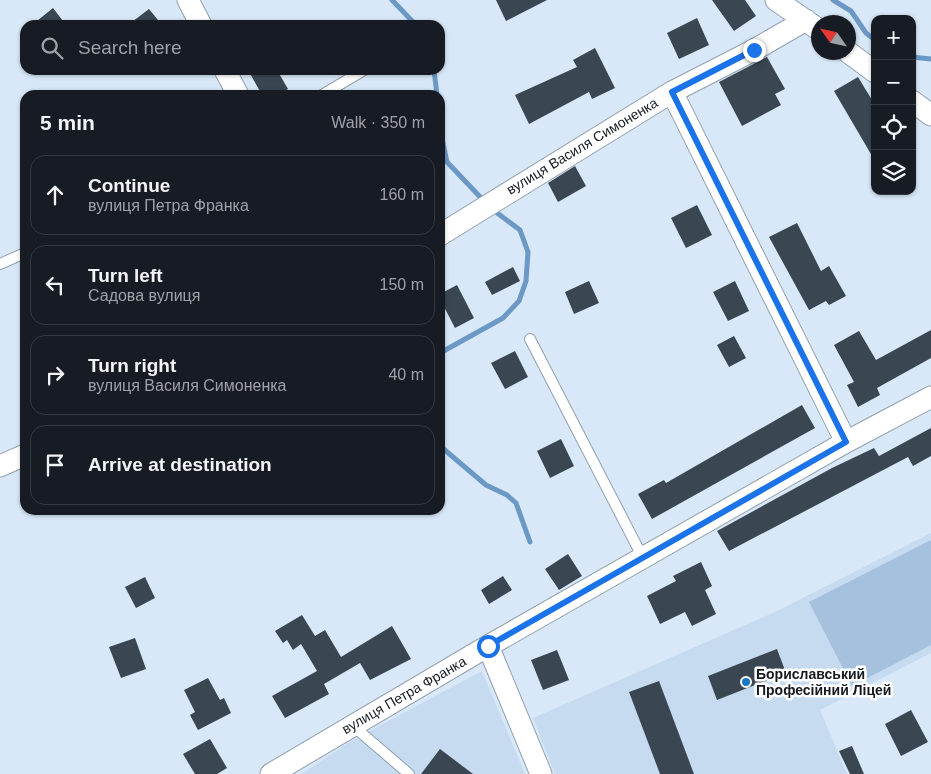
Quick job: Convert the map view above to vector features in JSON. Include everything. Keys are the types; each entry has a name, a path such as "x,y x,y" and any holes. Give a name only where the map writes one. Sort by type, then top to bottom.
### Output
{"street":[{"path":"188,0 198,20"},
{"name":"вулиця Василя Симоненка","path":"776,0 811,24"},
{"name":"вулиця Василя Симоненка","path":"445,232 496,198 672,92 754,50 811,25"},
{"path":"856,58 871,69"},
{"path":"228,75 235,90"},
{"path":"672,92 846,442"},
{"path":"916,104 931,115"},
{"name":"вулиця Петра Франка","path":"271,774 488,646 846,442 931,396"},
{"path":"0,466 20,457"},
{"path":"488,646 541,774"}],"lane":[{"path":"330,90 356,75"},
{"path":"0,264 20,254"},
{"path":"530,339 643,558"},
{"path":"352,725 409,774"}],"shaded area":[{"name":"Бориславський Професійний Ліцей","path":"931,533 931,653 820,710 847,774 555,774 533,718 775,612"},
{"path":"931,540 931,645 852,686 809,602"},
{"path":"482,671 525,774 301,774 353,740"}],"building":[{"path":"496,0 547,0 506,21"},
{"path":"712,0 745,0 756,16 734,31"},
{"path":"53,8 62,20 38,20"},
{"path":"149,9 158,20 135,20"},
{"path":"697,18 709,45 679,59 667,33"},
{"path":"595,48 615,88 592,99 589,92 529,124 515,95 577,67 573,60"},
{"path":"767,57 785,89 775,94 781,105 742,126 719,82"},
{"path":"251,75 280,75 288,89 286,90 259,90"},
{"path":"858,77 871,98 871,154 834,91"},
{"path":"575,166 586,186 558,202 548,183"},
{"path":"697,205 712,235 686,248 671,218"},
{"path":"797,223 821,271 829,266 846,296 829,305 826,301 809,310 769,237"},
{"path":"513,267 520,281 492,295 485,282"},
{"path":"589,281 599,303 574,314 565,292"},
{"path":"735,281 749,311 728,321 713,292"},
{"path":"457,285 474,318 455,328 445,309 445,291"},
{"path":"931,330 931,358 877,388 880,395 858,407 847,385 854,382 834,345 859,331 876,360"},
{"path":"734,336 746,358 729,367 717,345"},
{"path":"515,351 528,377 505,389 491,363"},
{"path":"802,405 815,428 652,519 638,494 664,480 666,483"},
{"path":"931,428 931,456 913,466 908,457 729,551 717,531 832,468 874,448 879,456"},
{"path":"561,439 574,466 550,478 537,451"},
{"path":"568,554 582,576 559,590 545,569"},
{"path":"701,562 712,586 705,590 716,614 692,626 685,612 660,624 647,596 676,581 673,576"},
{"path":"503,576 512,590 489,604 481,590"},
{"path":"145,577 155,598 136,608 125,587"},
{"path":"302,615 315,636 325,630 341,657 392,626 411,659 370,680 360,663 324,684 329,694 285,718 272,696 317,671 301,644 293,650 287,640 283,643 275,631"},
{"path":"135,638 146,669 121,678 109,647"},
{"path":"777,649 786,673 717,700 708,676"},
{"path":"557,650 569,680 543,690 531,660"},
{"path":"208,678 220,700 224,698 231,713 198,730 190,715 195,712 184,690"},
{"path":"659,681 694,774 660,774 629,692"},
{"path":"911,710 928,742 901,756 885,724"},
{"path":"210,739 227,768 217,774 195,774 183,754"},
{"path":"852,746 864,774 850,774 839,751"},
{"path":"440,749 473,774 421,774"}],"waterway":[{"path":"392,0 411,20"},
{"path":"833,0 851,11 866,33 871,37"},
{"path":"916,57 931,59"},
{"path":"435,75 436,90"},
{"path":"445,153 447,162 484,201"},
{"path":"445,350 503,318 519,301 526,281 528,252 520,230 492,209"},
{"path":"445,450 486,485 507,495 516,503 530,542"}],"place":[{"name":"Бориславський Професійний Ліцей","path":"746,682"}],"route":[{"path":"488,646 846,442 672,92 754,50"}]}
